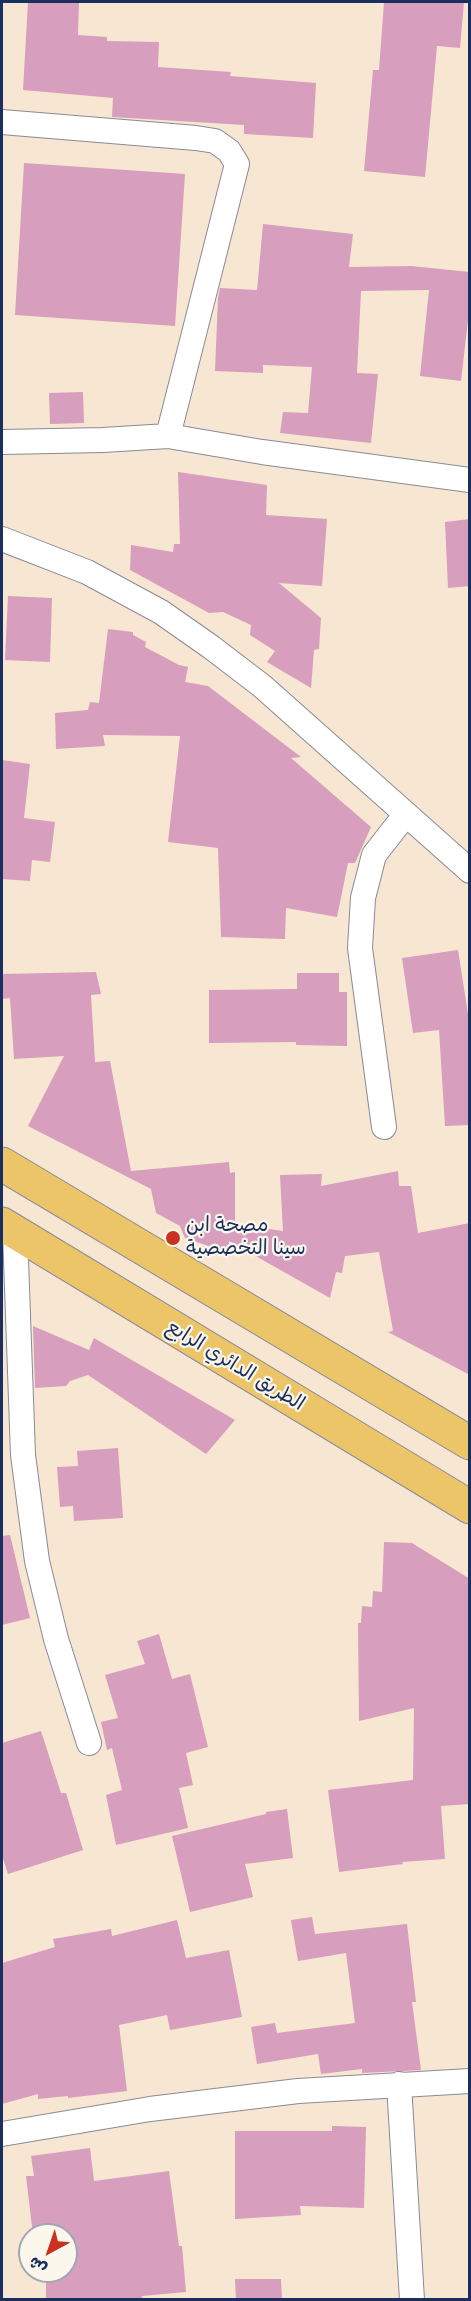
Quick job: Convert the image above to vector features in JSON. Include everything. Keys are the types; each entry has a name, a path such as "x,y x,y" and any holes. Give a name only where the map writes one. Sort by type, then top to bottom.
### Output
{"main road":[{"path":"2,1164 470,1443"},
{"name":"الطريق الدائري الرابع","path":"8,1228 470,1507"}],"street":[{"path":"2,122 215,141 230,151 237,164 168,436"},
{"path":"2,442 103,441 168,436 262,452 470,480"},
{"path":"2,539 87,572 161,612 211,647 262,686 470,871"},
{"path":"384,1127 360,948 363,898 374,855 406,814"},
{"path":"8,1228 23,1455 37,1561 56,1639 89,1743"},
{"path":"2,2134 150,2109 298,2091 470,2081"},
{"path":"399,2084 412,2300"}],"building":[{"path":"28,2 79,2 78,35 107,37 107,41 159,42 158,67 231,72 230,76 316,83 313,138 244,134 244,125 112,117 113,98 23,90"},
{"path":"384,2 464,2 460,48 437,46 425,177 364,171 373,70 379,70"},
{"path":"24,163 185,174 175,326 15,315"},
{"path":"263,224 353,234 349,267 411,266 470,272 470,303 461,381 420,376 429,290 361,291 357,373 378,374 371,443 280,433 283,412 308,413 312,367 263,365 263,373 215,371 220,288 257,290"},
{"path":"83,392 84,423 50,424 49,393"},
{"path":"178,472 267,485 266,515 327,519 322,586 279,583 321,618 319,649 314,650 311,688 267,662 275,651 250,635 251,625 223,612 209,613 130,570 131,545 173,552 174,544 180,544"},
{"path":"470,519 470,586 448,588 445,522"},
{"path":"8,596 52,598 50,662 5,660"},
{"path":"108,629 133,632 133,635 146,642 145,647 179,665 188,667 185,682 208,686 301,757 291,758 371,827 355,863 348,863 337,917 286,908 285,939 221,937 218,848 168,842 180,736 103,735 105,746 56,749 55,713 88,710 90,702 99,703"},
{"path":"2,760 30,764 24,818 55,822 50,862 32,860 30,881 2,879"},
{"path":"458,950 470,1027 470,1125 445,1126 439,1030 413,1033 402,958"},
{"path":"96,972 101,994 91,995 95,1062 110,1061 131,1171 229,1162 230,1173 235,1172 235,1224 283,1231 280,1175 322,1174 321,1186 398,1171 399,1186 411,1186 418,1233 470,1223 470,1375 388,1332 393,1331 379,1252 345,1256 342,1273 336,1272 330,1298 229,1241 229,1253 185,1238 180,1226 156,1213 151,1189 28,1126 64,1056 14,1059 10,998 2,999 2,974"},
{"path":"297,973 339,973 339,992 347,992 347,1046 296,1045 296,1042 209,1043 209,990 297,989"},
{"path":"33,1326 89,1350 94,1338 235,1420 206,1454 88,1375 70,1381 66,1386 35,1388"},
{"path":"118,1448 123,1518 74,1521 73,1506 60,1507 57,1467 78,1466 77,1451"},
{"path":"10,1535 30,1618 2,1625 2,1536"},
{"path":"384,1542 412,1543 470,1579 470,1804 441,1806 445,1859 402,1862 403,1864 339,1872 328,1790 413,1780 414,1708 359,1721 358,1623 361,1623 362,1606 372,1607 373,1591 382,1592"},
{"path":"159,1634 172,1679 190,1674 208,1747 186,1753 193,1785 179,1788 188,1828 116,1845 106,1795 122,1790 112,1748 107,1750 101,1722 118,1718 105,1675 145,1664 137,1641"},
{"path":"41,1731 61,1793 66,1793 83,1850 8,1874 2,1855 2,1743"},
{"path":"287,1809 293,1858 245,1864 253,1897 190,1912 172,1836 266,1814 266,1812"},
{"path":"312,1917 315,1934 407,1924 416,2002 412,2002 421,2070 362,2073 362,2069 321,2074 318,2054 257,2064 251,2027 275,2023 277,2033 355,2023 346,1953 298,1961 291,1920"},
{"path":"177,1920 186,1958 229,1950 242,2017 170,2030 167,2015 119,2025 127,2091 68,2098 68,2096 38,2099 38,2094 2,2104 2,1963 55,1947 53,1939 111,1929 112,1936"},
{"path":"332,2126 366,2127 364,2208 300,2206 301,2215 235,2219 235,2131 332,2131"},
{"path":"90,2148 94,2181 169,2171 179,2246 182,2246 186,2292 142,2296 142,2300 46,2300 46,2283 78,2283 78,2223 32,2223 26,2176 34,2176 31,2156"},
{"path":"235,2279 281,2279 282,2300 236,2300"}],"place":[{"name":"مصحة ابن سينا التخصصية","path":"173,1238"}]}
